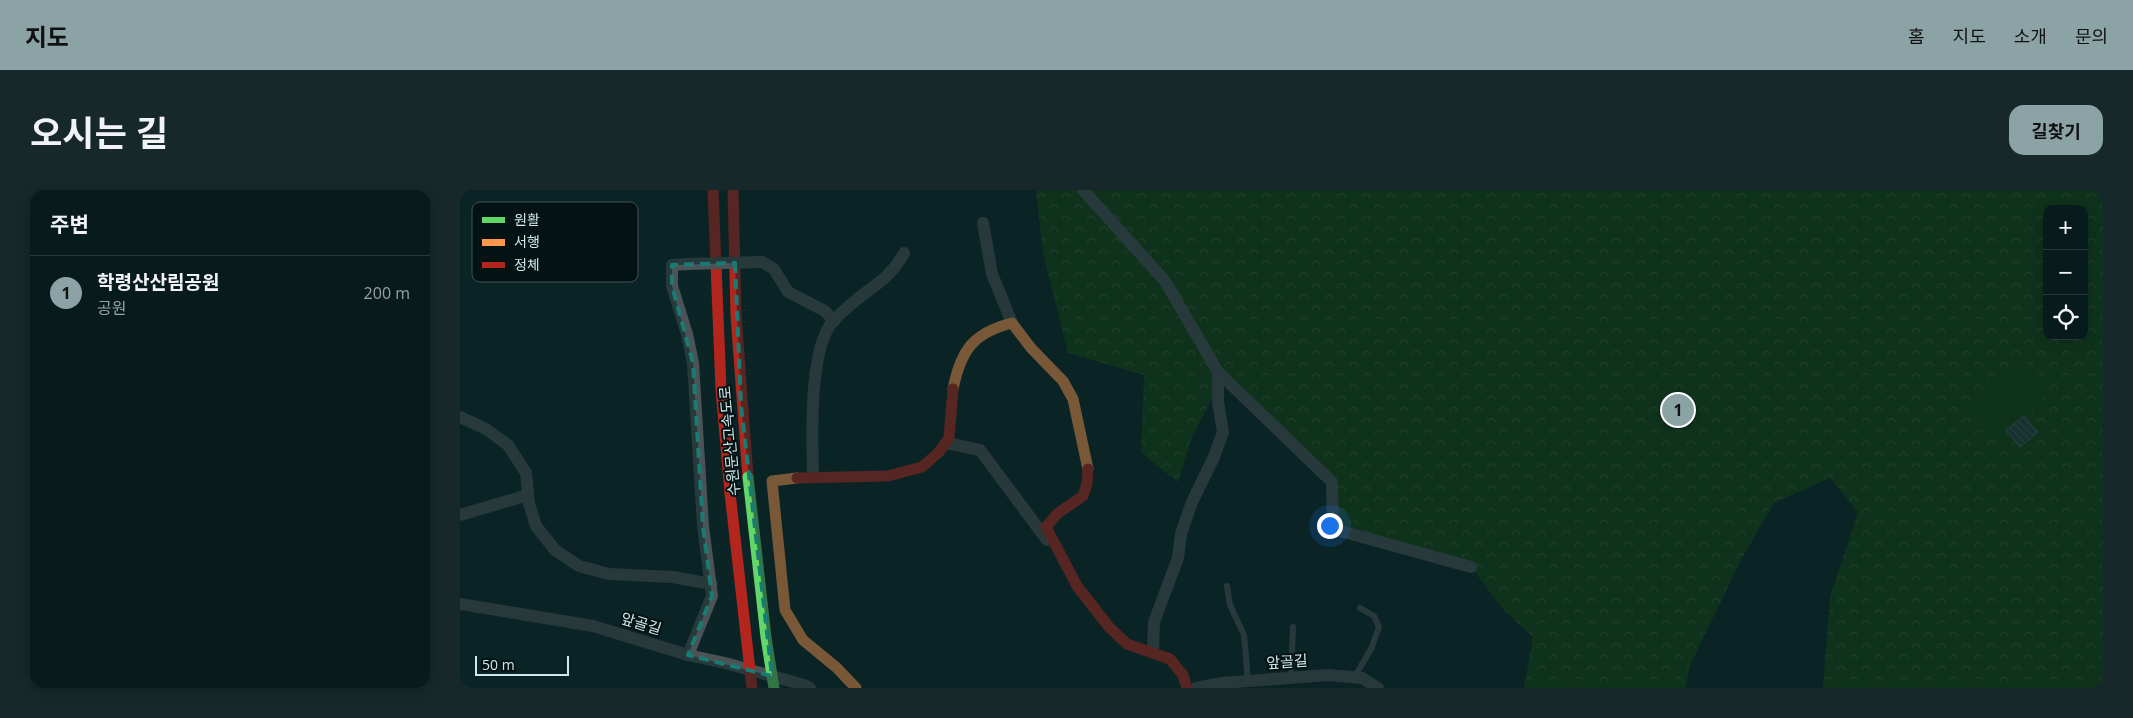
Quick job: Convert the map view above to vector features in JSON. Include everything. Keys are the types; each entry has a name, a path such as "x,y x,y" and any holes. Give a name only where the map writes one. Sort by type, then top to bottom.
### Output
{"main road":[{"name":"수원문산고속도로","path":"713,190 721,389 730,493 752,688"},
{"name":"수원문산고속도로","path":"733,190 736,326 748,477 774,688"},
{"path":"856,688 837,668 803,640 785,610 772,481 813,477 908,473 924,466 940,452 951,434 951,407 959,367 967,347 976,336 999,325 1012,322 1030,348 1063,381 1072,399 1088,468 1087,484 1083,496 1069,504 1046,527 1064,563 1089,602 1127,644 1170,659 1183,676 1187,688"}],"street":[{"path":"1084,190 1164,281 1218,372 1332,482 1333,529 1471,567"},
{"path":"983,223 992,274 1012,322"},
{"path":"813,477 812,417 821,346 834,321 848,306 896,268 904,253"},
{"path":"688,655 712,596 703,526 693,363 687,334 672,286 672,265 762,262 774,269 788,292 825,311 834,321"},
{"path":"1154,652 1154,622 1178,558 1181,534 1192,502 1211,465 1223,432 1218,402 1218,372"},
{"path":"460,417 486,429 508,445 526,473 528,495 536,526 554,550 580,566 608,574 673,577 711,584"},
{"path":"946,443 980,450 1064,563"},
{"path":"460,515 528,495"},
{"name":"앞골길","path":"460,604 593,626 688,655 734,665 810,688"},
{"name":"앞골길","path":"1196,688 1248,681 1328,675 1362,678 1378,688"}],"lane":[{"path":"1227,586 1230,605 1244,635 1248,681"},
{"path":"1354,678 1371,649 1379,627 1374,616 1360,608"},
{"path":"1291,677 1292,626"}],"highlighted area":[{"path":"735,263 741,406 772,676 688,655 712,596 703,526 693,363 672,286 672,265"}],"green space":[{"path":"1036,190 2103,190 2103,688 1823,688 1830,597 1858,512 1830,478 1774,503 1742,558 1689,667 1686,688 1524,688 1533,637 1503,609 1471,567 1333,529 1326,524 1332,482 1220,381 1191,440 1178,482 1141,453 1144,375 1068,353 1043,253"},
{"path":"2023,357 2051,390 2024,416 1995,438 1967,404"}],"building":[{"path":"2024,416 2038,432 2020,447 2006,430"}],"traffic: slow":[{"path":"953,389 960,364 971,345 987,332 1012,323 1031,348 1063,381 1073,399 1088,469"},
{"path":"797,478 772,481 785,610 803,640 837,668 856,688"}],"traffic: jam":[{"path":"713,190 721,389 730,493"},
{"path":"733,190 736,316 748,477"},
{"path":"797,478 888,476 922,467 939,452 949,438 953,389"},
{"path":"1088,469 1087,484 1083,496 1058,513 1046,527 1077,586 1109,627 1127,644 1170,659 1183,675 1187,688"},
{"path":"730,493 752,688"}],"traffic: fast":[{"path":"748,477 766,637 774,688"}],"place":[{"name":"학령산산림공원","path":"1678,410"}]}
